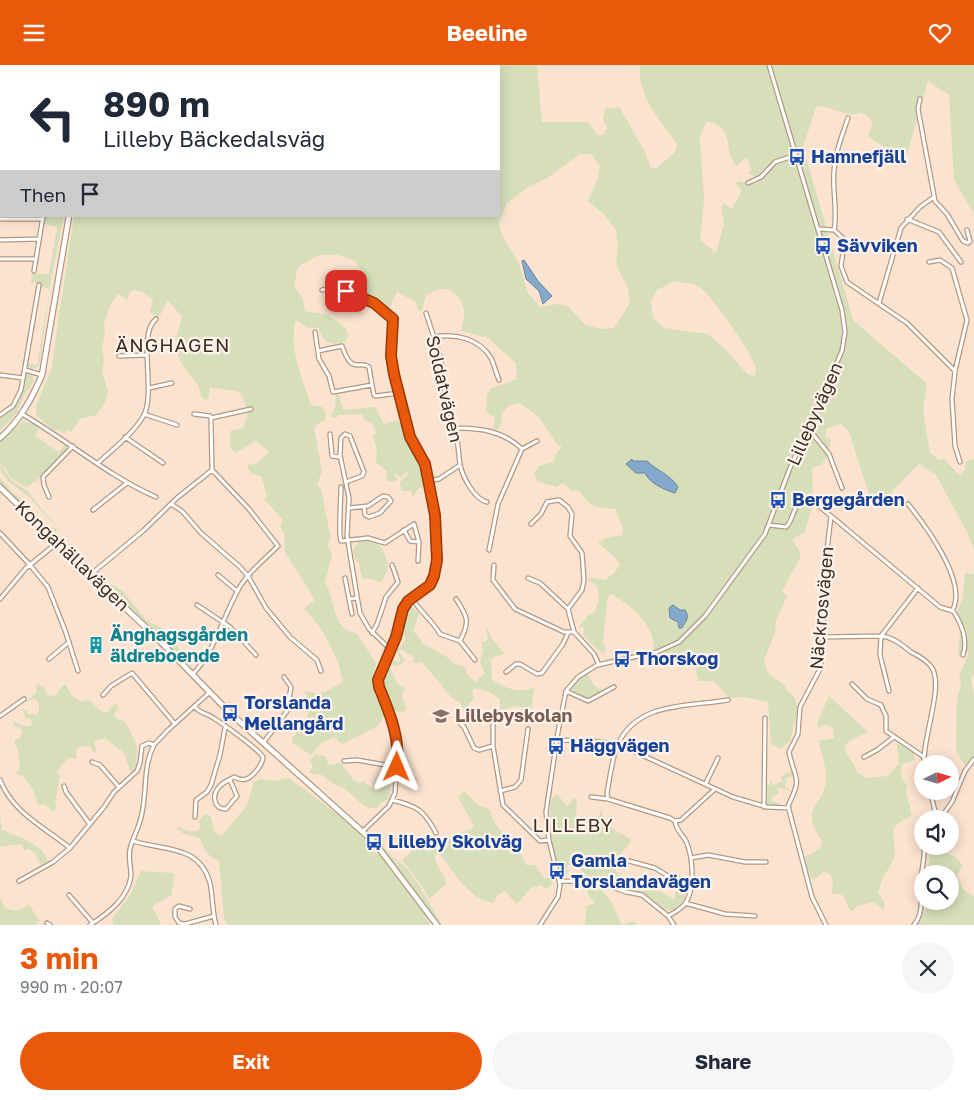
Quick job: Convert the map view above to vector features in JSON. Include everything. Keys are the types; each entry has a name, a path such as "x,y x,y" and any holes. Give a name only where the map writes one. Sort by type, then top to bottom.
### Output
{"street":[{"name":"Lillebyvägen","path":"566,691 578,677 599,665 657,652 680,643 705,616 752,552 769,525 790,468 839,362 845,338 842,310 770,65"},
{"path":"920,99 918,109 934,197 949,216 958,235 968,243 970,241 967,230"},
{"path":"834,230 837,214 833,174 834,163 848,118"},
{"path":"748,183 761,177 775,163 796,155"},
{"path":"879,303 899,232 907,219 934,197"},
{"path":"0,219 43,217 34,271"},
{"path":"0,437 22,414 42,375 69,217"},
{"path":"907,219 939,232 961,262"},
{"path":"819,229 834,230 845,240 841,266 845,279 922,336 955,371"},
{"path":"0,240 39,239"},
{"path":"0,259 36,259"},
{"path":"929,263 940,260 952,268 966,314 965,329 955,371 952,399 955,446 960,462"},
{"path":"0,415 18,400 39,285"},
{"path":"322,290 334,288 354,293 374,303 392,317 391,356 398,393 410,437 423,458 435,515 436,567 430,585 406,603 401,614 396,637 378,683 396,732 398,750 392,800 389,806 362,832"},
{"name":"Soldatvägen","path":"426,313 441,359 446,402 456,428 460,465 469,485 481,501 487,502"},
{"path":"98,463 126,437 144,414 148,403 147,355 150,327 156,319"},
{"path":"315,332 319,359 329,376 334,392 372,385"},
{"path":"434,337 456,335 474,343 490,357 499,380"},
{"path":"318,351 342,346 351,363 365,364 369,367 374,395 398,393"},
{"path":"119,357 147,355"},
{"path":"25,370 42,375"},
{"path":"0,375 23,378"},
{"path":"149,388 172,383"},
{"path":"194,414 210,416 211,418 251,409"},
{"path":"22,414 73,445 127,483 156,497"},
{"path":"144,414 177,425"},
{"path":"193,675 211,650 237,591 248,576 278,546 249,509 212,470 211,418"},
{"path":"456,428 479,428 495,432 522,449"},
{"path":"808,428 829,454 842,488"},
{"path":"330,434 332,456 340,457"},
{"path":"346,482 362,476 364,472 349,434 344,434 341,438 340,457 346,482 349,508 348,541 357,598 360,613 372,633 391,650"},
{"path":"126,437 163,463"},
{"path":"490,550 498,504 522,449 537,441"},
{"path":"50,497 43,483 44,477 73,445"},
{"name":"Soldatvägen","path":"428,481 439,479 460,465"},
{"path":"90,575 148,527 170,504 212,470"},
{"path":"94,509 127,483"},
{"name":"Kongahällavägen","path":"0,487 156,636 263,743 381,850 437,925"},
{"path":"341,487 342,507 339,537 341,541 368,538 385,543 414,524 419,541 418,561"},
{"path":"349,508 364,507 382,496 388,497 391,501 380,513 369,517 365,515 364,507"},
{"path":"769,525 782,528 788,525 797,504 808,499 832,516 940,607 952,611 959,621 964,638 966,648 963,655"},
{"path":"531,524 541,515 546,503 550,500 561,502 568,507 572,514 570,536 582,553 584,580 582,590 568,609"},
{"path":"170,504 182,511 202,533 248,576 266,608 294,640 317,660 321,671"},
{"path":"908,504 934,537 950,571 956,599 952,611"},
{"name":"Näckrosvägen","path":"788,808 797,783 796,771 789,752 798,734 800,707 820,671 827,550 832,516"},
{"path":"404,530 410,541 419,541"},
{"path":"0,533 48,587 78,671"},
{"path":"0,599 2,593 30,565 57,543"},
{"path":"372,633 386,597 398,582 392,565"},
{"path":"494,565 493,580 516,609 554,628 568,633 574,632"},
{"path":"218,575 237,591"},
{"path":"345,578 352,614"},
{"path":"528,578 538,581 568,609 574,632 594,654 599,665"},
{"path":"889,691 880,655 881,636 918,588"},
{"path":"349,599 357,598"},
{"path":"412,598 421,612 433,620 440,634 460,641 475,659"},
{"path":"456,599 467,618 468,627 460,641"},
{"path":"197,605 230,627 256,655"},
{"path":"506,672 520,663 537,674 542,673 563,644 568,633"},
{"path":"823,637 881,636 894,640 922,658 931,667 935,674 936,687 924,755"},
{"path":"50,659 69,642"},
{"path":"103,695 112,686 132,673 175,724"},
{"path":"263,743 284,717 289,705 291,687 284,677"},
{"path":"852,684 867,699 881,705 886,716 886,731 921,755"},
{"path":"540,925 558,897 560,881 549,840 546,812 566,691 588,701 614,687"},
{"path":"69,895 91,924 110,911 126,890 130,876 130,851 142,812 147,764 154,745 210,692"},
{"path":"1,713 24,699"},
{"path":"608,799 607,793 618,744 639,719 650,713 728,699"},
{"path":"195,707 256,749 263,759 261,765 246,779 236,777 230,780 220,786 215,795 216,805 223,809 237,795 230,780"},
{"path":"493,713 493,746 500,791 506,810 540,841 549,840"},
{"path":"764,807 765,718"},
{"path":"460,723 464,727 474,748 478,750 493,746"},
{"path":"195,817 196,800 207,792 213,780 225,728"},
{"path":"500,791 520,783 528,729"},
{"path":"864,757 894,737"},
{"path":"557,740 618,744 733,797 764,807 788,808 812,897 826,925"},
{"path":"19,881 53,862 70,848 119,787 137,771 142,746 146,743 154,745"},
{"path":"706,783 718,758"},
{"path":"946,810 952,802 964,771 974,759"},
{"path":"344,761 357,760 397,767"},
{"path":"92,762 100,765 119,787"},
{"path":"0,780 3,789 18,809 70,848"},
{"path":"64,786 66,792 90,823"},
{"path":"591,797 608,799 676,821 681,820 715,789"},
{"path":"392,800 416,807 428,818 436,833"},
{"path":"668,916 685,903 691,881 692,858 685,838 676,826 676,821"},
{"path":"133,841 186,852 194,857 209,882 216,925"},
{"path":"692,858 708,855 745,862 766,863"},
{"path":"914,925 921,913 921,879 925,855"},
{"path":"629,861 655,868 668,876 691,881"},
{"path":"560,881 598,882 626,892 642,895 668,916 674,925"},
{"path":"685,903 725,914 754,916"},
{"path":"190,909 179,906 175,909 174,917 179,923 185,924 214,916"}],"green space":[{"path":"500,65 537,65 542,122 588,122 597,135 603,135 607,128 603,120 605,109 619,107 645,152 651,168 657,168 675,152 677,144 657,117 646,97 642,87 640,65 974,65 974,214 954,180 949,95 928,81 906,158 868,136 873,123 867,116 860,113 850,115 823,106 816,107 803,147 853,320 927,384 923,411 930,453 939,460 944,459 959,475 965,470 966,461 974,459 974,550 968,534 936,475 919,464 874,510 849,432 841,424 826,429 825,437 831,440 826,459 821,465 812,468 812,501 807,526 804,533 795,537 793,541 800,552 800,558 782,591 787,596 776,620 775,632 764,661 768,673 785,685 786,690 794,697 798,708 790,741 780,749 771,744 768,702 744,697 729,698 714,681 698,681 695,666 688,656 653,662 653,638 650,630 633,609 612,594 608,596 603,642 606,648 604,655 583,636 584,628 579,626 588,616 595,612 599,599 597,586 588,580 590,578 605,580 620,565 615,557 598,543 606,538 622,535 623,528 615,509 603,508 590,503 579,490 572,491 563,483 556,487 537,481 534,473 539,466 553,462 557,452 562,447 557,444 538,416 519,403 508,406 501,415 502,421 498,430 493,429 495,418 486,411 487,395 490,389 517,379 516,363 488,338 461,331 464,316 463,305 460,299 451,291 440,289 426,294 422,310 418,311 416,302 397,292 388,310 359,294 363,274 355,261 338,255 319,255 301,265 297,270 294,287 303,298 305,311 328,315 346,328 348,336 345,342 336,344 326,342 318,328 308,328 296,320 294,341 300,373 311,405 322,407 326,414 325,421 317,424 314,429 322,471 317,485 321,489 331,539 327,544 332,554 325,583 339,621 349,631 357,633 376,664 373,682 385,714 378,726 342,744 334,737 320,744 311,755 292,743 292,739 305,721 309,711 304,690 321,693 343,682 339,665 330,645 320,627 304,608 315,600 285,552 284,533 280,527 283,520 265,500 267,495 261,476 251,474 247,465 257,463 269,452 256,441 235,453 230,446 230,431 243,428 247,414 246,405 239,392 210,387 208,399 204,400 198,385 187,372 178,356 176,338 182,317 168,300 158,319 150,312 153,300 143,292 135,290 130,292 127,300 118,294 110,305 104,323 105,334 102,348 104,360 102,371 108,391 105,402 96,415 80,419 71,432 67,430 64,434 57,429 55,431 36,416 36,406 51,370 74,217 500,217","holes":["707,121 723,129 732,160 737,166 746,157 748,159 751,170 748,173 756,177 757,183 748,185 741,181 735,183 742,190 732,209 724,203 721,207 724,224 716,253 700,240 704,200 700,137","580,154 591,154 600,166 598,178 588,201 604,214 616,230 618,245 616,265 628,288 630,303 614,328 601,329 585,325 568,306 556,304 540,307 528,293 519,264 502,235 499,223 507,203 527,188 547,178","675,281 698,286 712,300 747,350 756,368 754,376 747,374 727,351 708,334 664,328 653,318 651,302 657,290","632,459 633,461 647,461 653,467 669,476 671,492 649,480 645,473 636,473 626,464"]},
{"path":"44,217 64,217 52,275 40,361 38,367 32,369 28,367 28,362 29,364 37,365 50,289 42,287 40,290 40,284 31,283 32,273 49,274 57,227 45,224 44,227"},
{"path":"25,375 33,376 33,383 24,395 17,413 0,431 0,417 19,399"},
{"path":"336,394 339,395 343,410 375,407 384,424 397,420 407,429 409,443 422,460 427,482 417,490 412,498 412,491 401,491 400,482 407,476 408,472 401,478 394,473 399,480 391,482 388,481 386,476 387,471 376,463 377,451 373,435 376,433 372,423 364,420 362,414 339,415 336,418 331,416 335,407"},
{"path":"23,421 40,426 35,436 59,452 65,444 69,448 40,478 27,487 13,480 0,462 0,441"},
{"path":"0,464 12,481 28,491 56,524 45,515 27,495 7,480 3,475"},
{"path":"0,477 11,491 29,505 38,518 48,527 56,528 57,535 65,544 63,545 0,483"},
{"path":"365,540 379,545 385,554 387,568 380,582 368,578 362,579 359,563 356,561 353,551 358,542"},
{"path":"97,573 105,581 122,590 146,620 166,630 183,655 194,667 185,662 98,578"},
{"path":"965,573 974,574 974,674 971,678 974,695 974,755 965,765 956,752 957,699 961,686 959,676 968,655 967,649 958,656 961,621 957,614 962,602"},
{"path":"411,607 419,613 413,632 417,634 422,643 447,657 453,663 465,667 466,673 475,682 485,673 480,663 483,649 481,643 488,640 486,629 488,629 492,639 505,654 494,657 491,660 492,679 501,685 513,689 524,690 534,687 531,710 517,706 500,711 500,699 489,692 475,688 472,692 474,699 468,704 471,711 468,717 460,703 451,697 422,662 413,663 414,657 400,649 399,651 405,661 401,665 396,666 387,662 391,659 400,661 397,650 406,639 402,632 402,626 405,615"},
{"path":"386,666 390,668 398,684 405,688 402,696 406,708 403,713 391,710 386,699 382,683"},
{"path":"586,673 594,685 604,692 594,697 585,698 578,696 578,692 574,694 573,689 570,690"},
{"path":"37,684 44,687 48,696 56,695 63,685 66,685 72,696 82,702 87,699 101,711 107,713 115,704 117,705 118,709 114,714 116,719 125,721 137,745 136,768 131,773 124,753 105,738 94,741 96,750 94,753 90,747 81,746 77,749 76,759 69,757 58,770 57,774 60,776 55,803 57,808 54,812 44,804 37,805 32,789 22,776 15,774 20,768 18,751 14,740 20,738 22,731 13,724 15,722 27,727 33,724 31,719 25,718 23,711 26,710 28,714 36,715 39,711 39,703 34,699 25,702 36,693"},
{"path":"829,696 868,732 849,741 844,746 857,772 866,778 888,776 899,764 897,743 914,753 914,760 902,764 902,776 907,785 906,792 912,815 897,824 893,830 895,857 882,880 878,892 884,901 884,910 873,902 857,906 853,911 850,910 842,895 832,894 833,880 829,873 823,872 811,879 804,857 820,849 822,841 815,829 812,813 822,795 826,776 819,741 834,738 833,728 826,724 819,728 817,723"},
{"path":"316,753 319,756 323,755 326,757 328,764 334,765 339,762 353,779 359,783 364,781 369,787 372,787 376,778 377,784 390,784 389,799 376,808 369,808 345,789 332,783 322,775 312,774 309,772 313,766 310,761"},
{"path":"792,771 793,777 786,779 785,787 790,790 777,788 779,793 772,797 772,801 780,804 780,807 766,805 766,786 770,785 770,780 773,785 782,781 781,776"},
{"path":"289,778 352,825 367,841 374,852 381,855 398,874 421,906 430,925 228,925 224,918 219,861 207,852 200,838 184,834 177,829 178,827 188,831 197,831 201,826 198,821 208,814 211,817 214,832 222,836 247,805 254,782 260,779 274,781"},
{"path":"464,791 477,804 490,810 493,820 499,829 516,842 526,865 535,865 545,879 553,874 552,885 545,889 541,885 531,888 517,904 505,891 498,895 493,903 476,896 469,890 438,852 435,855 436,863 444,876 446,884 429,899 424,889 402,860 420,843 431,840 434,836 441,844 474,826 458,797"},
{"path":"557,794 567,806 574,798 577,800 576,817 593,820 593,823 597,824 602,806 602,818 605,824 630,839 631,842 619,855 616,871 623,878 636,880 637,885 664,893 675,900 675,892 685,882 687,891 680,904 671,911 667,911 644,893 620,889 600,879 590,879 573,865 568,865 566,869 569,872 566,875 562,873 555,857 550,818 551,800"},
{"path":"0,815 2,830 25,839 42,850 48,861 41,865 34,852 28,849 24,851 21,844 0,847"},
{"path":"371,831 392,857 397,860 395,862 400,862 406,868 423,892 442,925 439,925"},
{"path":"930,855 950,855 963,865 959,872 959,865 929,865"},
{"path":"141,871 174,873 172,895 152,906 161,925 114,925 112,918 131,894"},
{"path":"959,880 963,889 974,897 974,925 918,925 925,910 959,910"},
{"path":"586,886 594,887 605,894 613,905 622,925 585,925 587,906 595,903 587,893"},
{"path":"0,897 5,908 16,911 29,905 40,921 36,925 0,925"},
{"path":"634,921 637,925 622,925"}],"water":[{"path":"524,260 538,281 552,296 543,304 539,291 526,279 522,261"},
{"path":"632,459 633,461 647,461 667,476 678,487 675,493 654,483 645,473 636,473 626,464"},
{"path":"673,605 686,612 687,619 682,628 679,628 678,622 670,618 669,608"}],"place":[{"name":"Hamnefjäll","path":"797,157"},
{"name":"Sävviken","path":"823,246"},
{"name":"Bergegården","path":"778,500"},
{"name":"Änghagsgården äldreboende","path":"96,645"},
{"name":"Thorskog","path":"622,659"},
{"name":"Torslanda Mellangård","path":"230,713"},
{"name":"Lillebyskolan","path":"441,716"},
{"name":"Häggvägen","path":"556,746"},
{"name":"Lilleby Skolväg","path":"374,842"},
{"name":"Gamla Torslandavägen","path":"557,871"}],"district":[{"name":"ÄNGHAGEN","path":"173,345"},
{"name":"LILLEBY","path":"573,825"}],"route":[{"path":"346,291 362,296 374,303 393,319 391,356 397,388 407,418 410,437 425,464 435,515 437,551 433,581 406,603 394,643 378,680 396,732 397,767"}]}
